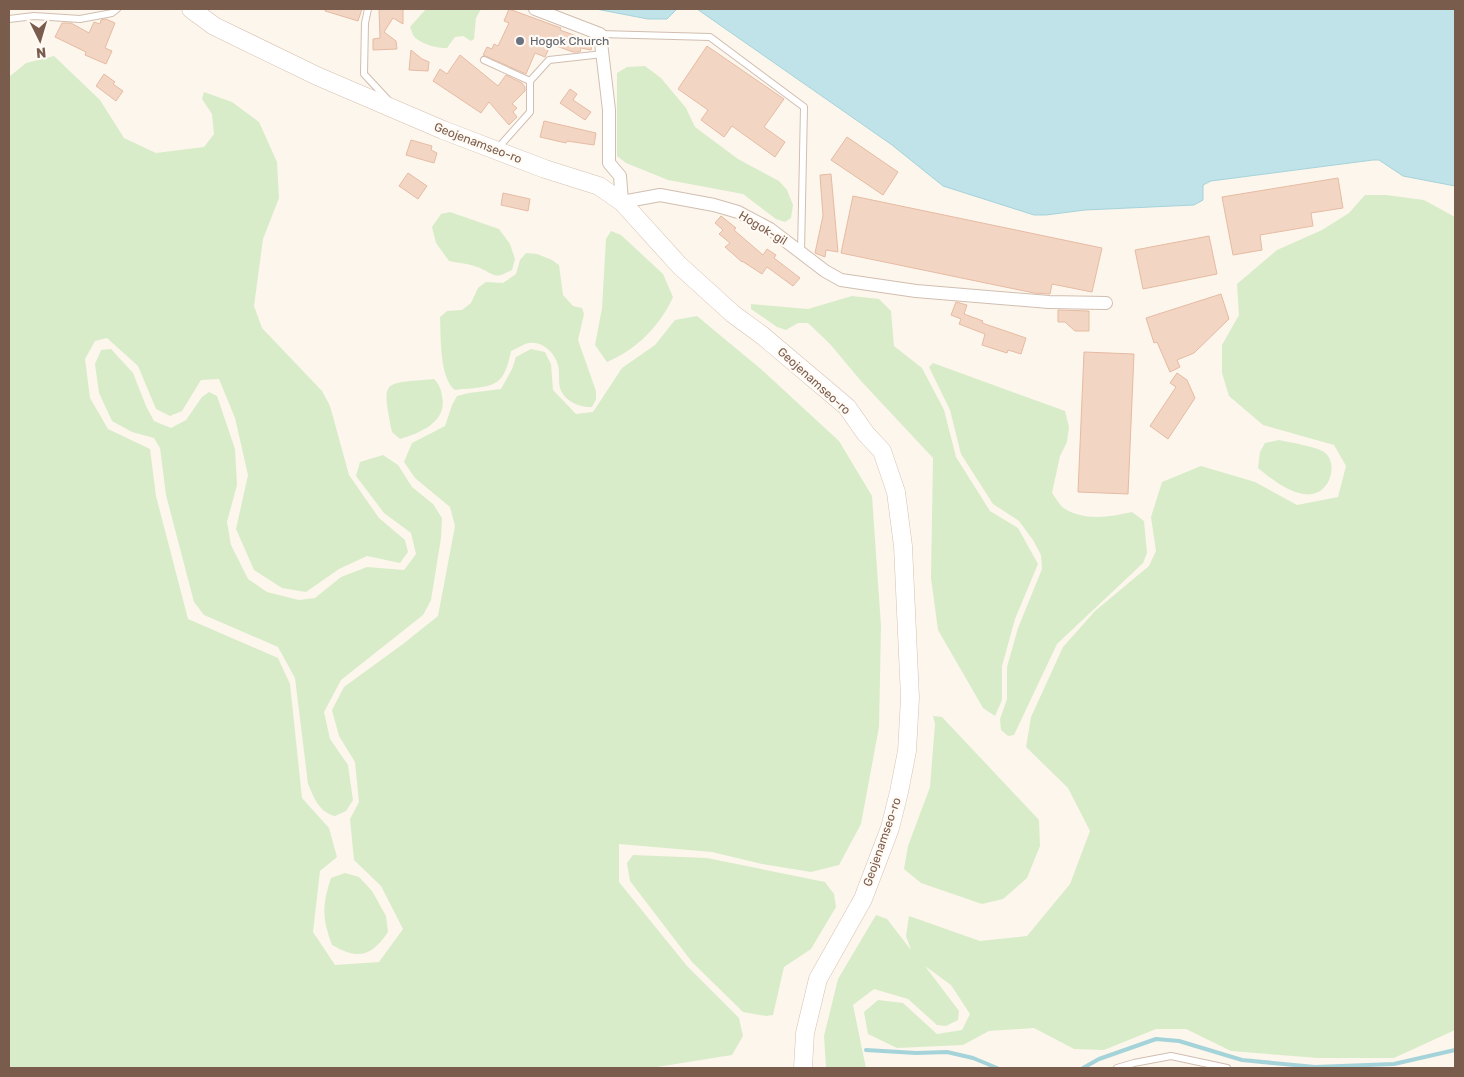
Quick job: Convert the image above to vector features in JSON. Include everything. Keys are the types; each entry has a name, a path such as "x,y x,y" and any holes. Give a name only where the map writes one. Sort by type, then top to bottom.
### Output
{"main road":[{"name":"Geojenamseo-ro","path":"191,9 214,26 317,76 495,150 545,169 599,186 622,202 679,265 733,314 763,336 847,407 866,434 882,452 896,492 903,546 910,698 906,751 890,828 863,899 818,979 805,1033 803,1068"}],"street":[{"path":"535,9 600,34 609,110 609,163 620,176 622,202"},
{"name":"Hogok-gil","path":"622,202 660,195 714,205 738,212 770,229 825,271 841,280 916,291 1049,302 1106,303"}],"lane":[{"path":"9,20 34,16 80,19 112,13 117,9"},
{"path":"368,9 365,23 364,74 400,112"},
{"path":"600,34 710,37 804,107 801,252"},
{"path":"495,150 530,112 530,81 549,60 603,54"},
{"path":"484,60 530,81"},
{"path":"1117,1068 1171,1056 1228,1068"}],"green space":[{"path":"426,9 481,9 476,18 474,39 471,41 463,36 455,37 447,48 419,41 413,35 410,27"},
{"path":"54,56 100,100 124,138 156,153 204,147 214,134 212,114 202,99 204,92 232,102 259,122 277,162 279,198 263,239 254,306 262,328 322,391 330,406 349,475 379,518 405,540 408,552 400,563 367,556 339,569 306,592 282,588 254,570 236,529 248,475 235,418 219,379 201,380 182,411 170,416 156,409 138,366 107,338 95,341 85,359 90,398 108,429 150,449 156,496 188,619 278,658 290,684 302,798 329,828 337,857 320,871 313,932 335,965 379,962 403,929 381,886 354,860 350,819 359,802 355,762 339,736 332,710 344,687 438,616 455,526 450,507 415,478 404,462 412,443 445,426 457,396 501,389 516,357 531,349 545,352 551,364 553,390 576,414 593,412 622,368 655,345 675,320 697,316 762,370 839,441 872,496 881,626 879,727 861,824 839,865 811,872 762,864 712,852 619,844 619,882 687,966 739,1018 743,1036 732,1055 656,1068 9,1068 9,77 26,63"},
{"path":"645,66 661,78 686,108 695,127 738,159 779,181 787,190 793,205 791,218 785,222 776,219 743,194 668,180 626,163 617,156 617,73 627,67"},
{"path":"1365,195 1386,195 1424,200 1455,217 1455,1030 1394,1058 1318,1058 1231,1051 1186,1029 1156,1029 1104,1050 1074,1049 1034,1028 989,1031 963,1045 897,1048 868,1034 864,1012 878,1000 903,1003 937,1034 962,1030 970,1014 951,985 925,966 959,1011 958,1020 946,1026 937,1025 908,999 874,989 853,1005 866,1068 826,1068 824,1036 838,979 876,915 887,919 911,950 906,936 909,916 980,941 1027,936 1070,884 1090,831 1068,788 1026,747 1031,717 1063,647 1095,611 1149,566 1156,551 1151,517 1162,482 1201,466 1255,482 1297,505 1338,497 1346,466 1334,445 1263,425 1229,396 1222,373 1222,345 1239,315 1237,284 1277,250 1322,230 1349,213"},
{"path":"450,212 499,229 510,244 515,259 512,270 502,275 493,275 476,267 449,261 436,243 432,227 441,214"},
{"path":"611,231 621,235 663,274 673,297 668,308 646,336 628,351 607,362 595,345 602,308 606,239"},
{"path":"526,253 537,254 559,265 563,295 573,306 582,308 584,314 578,340 596,391 596,399 592,407 578,405 565,397 560,388 559,368 556,360 546,347 536,343 525,344 511,351 503,375 498,381 489,386 455,390 446,376 443,366 440,317 447,311 462,310 471,303 478,288 486,282 503,283 516,274 520,260"},
{"path":"852,296 879,299 891,311 894,346 922,368 944,410 956,457 990,511 1018,528 1038,564 1015,619 1002,666 1002,700 995,716 983,708 938,630 931,578 933,458 861,381 830,344 808,323 798,323 786,330 777,327 751,309 751,304 808,309"},
{"path":"111,349 133,373 154,421 171,428 186,420 202,397 209,392 217,396 235,449 237,485 227,522 231,545 248,579 267,592 299,600 315,598 341,577 367,567 404,570 416,554 411,533 384,513 356,476 360,462 383,455 398,465 412,487 433,504 442,518 441,538 431,600 423,615 341,680 324,712 330,739 348,765 353,800 346,811 335,816 329,814 321,808 312,794 308,784 295,678 278,647 204,615 194,602 166,495 160,448 154,438 132,432 112,421 99,393 95,364 101,350"},
{"path":"933,363 1065,411 1069,427 1067,442 1060,456 1052,493 1058,502 1065,509 1073,513 1089,517 1132,512 1144,521 1147,553 1143,563 1057,644 1014,735 1008,736 1001,730 1000,719 1007,699 1007,667 1018,628 1042,569 1041,555 1019,521 993,504 961,454 950,410 929,367"},
{"path":"434,379 442,393 443,405 441,413 424,430 400,439 392,432 387,402 389,387 404,382"},
{"path":"1279,440 1316,448 1324,452 1331,462 1332,468 1326,486 1316,493 1301,494 1277,483 1258,468 1260,452 1265,443"},
{"path":"933,716 942,717 1039,820 1040,846 1027,878 1003,899 982,904 921,883 904,869 908,846 930,787 935,724"},
{"path":"633,855 707,858 825,882 834,894 836,907 811,949 784,967 773,1015 766,1016 743,1012 692,962 630,881 627,863"},
{"path":"345,873 359,877 372,891 386,916 388,932 376,947 363,954 349,953 332,945 326,927 324,911 331,878"}],"water":[{"path":"596,9 677,9 667,19 648,19"},
{"path":"697,9 1455,9 1455,186 1403,176 1379,160 1373,160 1211,181 1203,185 1203,200 1194,205 1085,210 1034,215 943,186 892,145"}],"building":[{"path":"325,9 362,9 358,21 325,11"},
{"path":"379,9 403,9 403,24 393,18 384,32 396,41 397,49 373,50 373,39 380,38"},
{"path":"509,9 593,42 591,50 581,48 580,52 573,52 551,44 545,57 535,53 526,74 483,55 487,47 492,49 494,44 498,46 509,23 504,21"},
{"path":"106,19 115,23 105,48 112,51 106,64 85,55 86,52 55,37 62,23 71,23 89,33 94,22 100,24 101,20"},
{"path":"707,46 784,99 764,127 785,142 775,157 732,126 724,137 701,120 708,110 678,89"},
{"path":"411,50 429,62 428,71 409,70"},
{"path":"460,55 498,86 506,75 522,83 525,87 525,91 512,104 517,108 513,112 517,117 509,125 489,102 481,113 433,81 440,69 447,74"},
{"path":"104,74 123,91 116,101 96,86"},
{"path":"570,89 577,94 573,100 591,112 585,120 560,103"},
{"path":"544,121 596,133 594,145 567,141 566,143 540,137"},
{"path":"847,137 898,172 883,195 831,160"},
{"path":"411,140 432,146 431,150 437,153 434,163 406,155"},
{"path":"408,173 427,186 418,199 399,186"},
{"path":"831,174 838,252 826,250 825,257 815,253 823,216 820,175"},
{"path":"1338,178 1343,208 1311,213 1313,226 1260,235 1262,250 1233,255 1222,197"},
{"path":"503,193 530,199 528,211 501,205"},
{"path":"853,196 1102,248 1092,292 1052,284 1050,294 1034,293 841,253"},
{"path":"721,216 763,255 767,249 776,255 774,258 800,278 793,286 767,267 762,274 742,262 725,247 730,243 719,234 723,230 715,223"},
{"path":"1209,236 1217,274 1143,289 1135,250"},
{"path":"1221,294 1229,319 1194,353 1177,360 1180,367 1170,372 1157,342 1154,343 1146,318"},
{"path":"956,302 967,305 964,314 983,321 982,323 1026,338 1021,354 1008,350 1007,353 982,345 985,334 959,324 961,319 951,315"},
{"path":"1058,310 1089,311 1089,331 1075,331 1065,322 1058,322"},
{"path":"1084,352 1134,354 1128,494 1078,492"},
{"path":"1177,373 1187,380 1195,398 1168,439 1150,426 1176,387 1170,383"}],"waterway":[{"path":"1083,1068 1099,1059 1156,1039 1179,1041 1242,1060 1315,1067 1394,1064 1455,1050"},
{"path":"866,1050 916,1053 947,1052 973,1058 997,1068"}],"place":[{"name":"Hogok Church","path":"520,41"}]}
